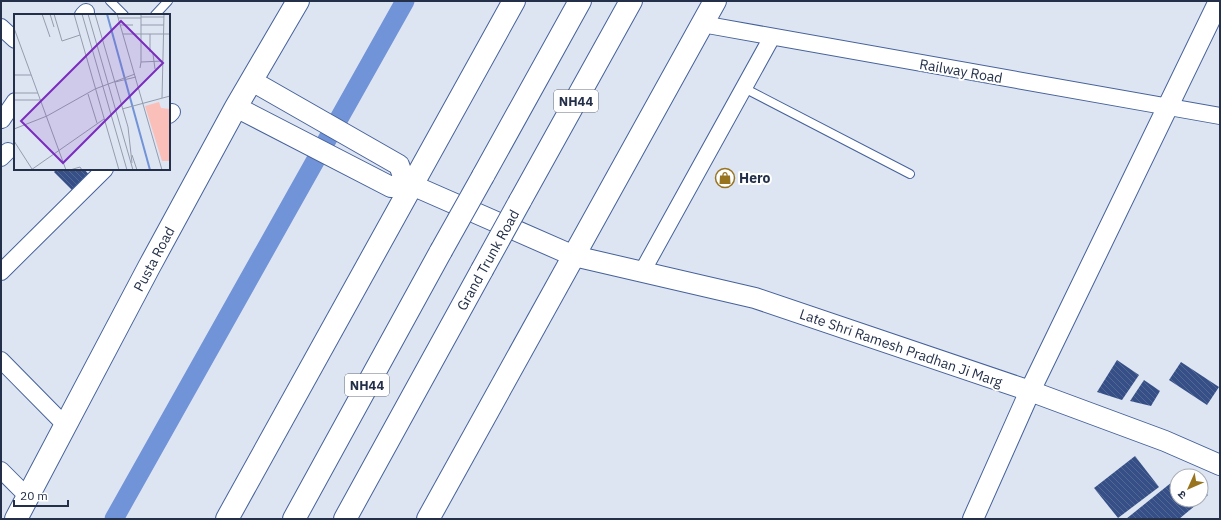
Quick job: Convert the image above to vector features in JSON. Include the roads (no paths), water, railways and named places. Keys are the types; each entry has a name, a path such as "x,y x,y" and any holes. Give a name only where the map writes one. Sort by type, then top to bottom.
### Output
{"main road":[{"name":"Pusta Road","path":"16,519 236,107 298,1"},
{"path":"227,519 408,184 514,1"},
{"name":"NH44","path":"294,519 580,1"},
{"name":"Grand Trunk Road","path":"345,519 631,1"},
{"path":"428,519 715,1"}],"street":[{"path":"973,519 1030,391 1167,107 1220,1"},
{"name":"Railway Road","path":"702,24 1020,82 1220,116"},
{"path":"1,27 14,39"},
{"path":"642,272 772,37"},
{"path":"236,107 391,187 408,184 400,165 252,81"},
{"path":"2,120 14,102"},
{"path":"1,272 104,170"},
{"name":"Late Shri Ramesh Pradhan Ji Marg","path":"408,184 574,256 755,298 1030,391 1165,441 1220,465"},
{"path":"1,360 65,425"},
{"path":"1,470 28,497"}],"lane":[{"path":"110,1 123,14"},
{"path":"156,14 168,1"},
{"path":"744,88 910,174"}],"waterway":[{"path":"114,519 405,1"}],"place":[{"name":"Hero","path":"725,178"}]}
